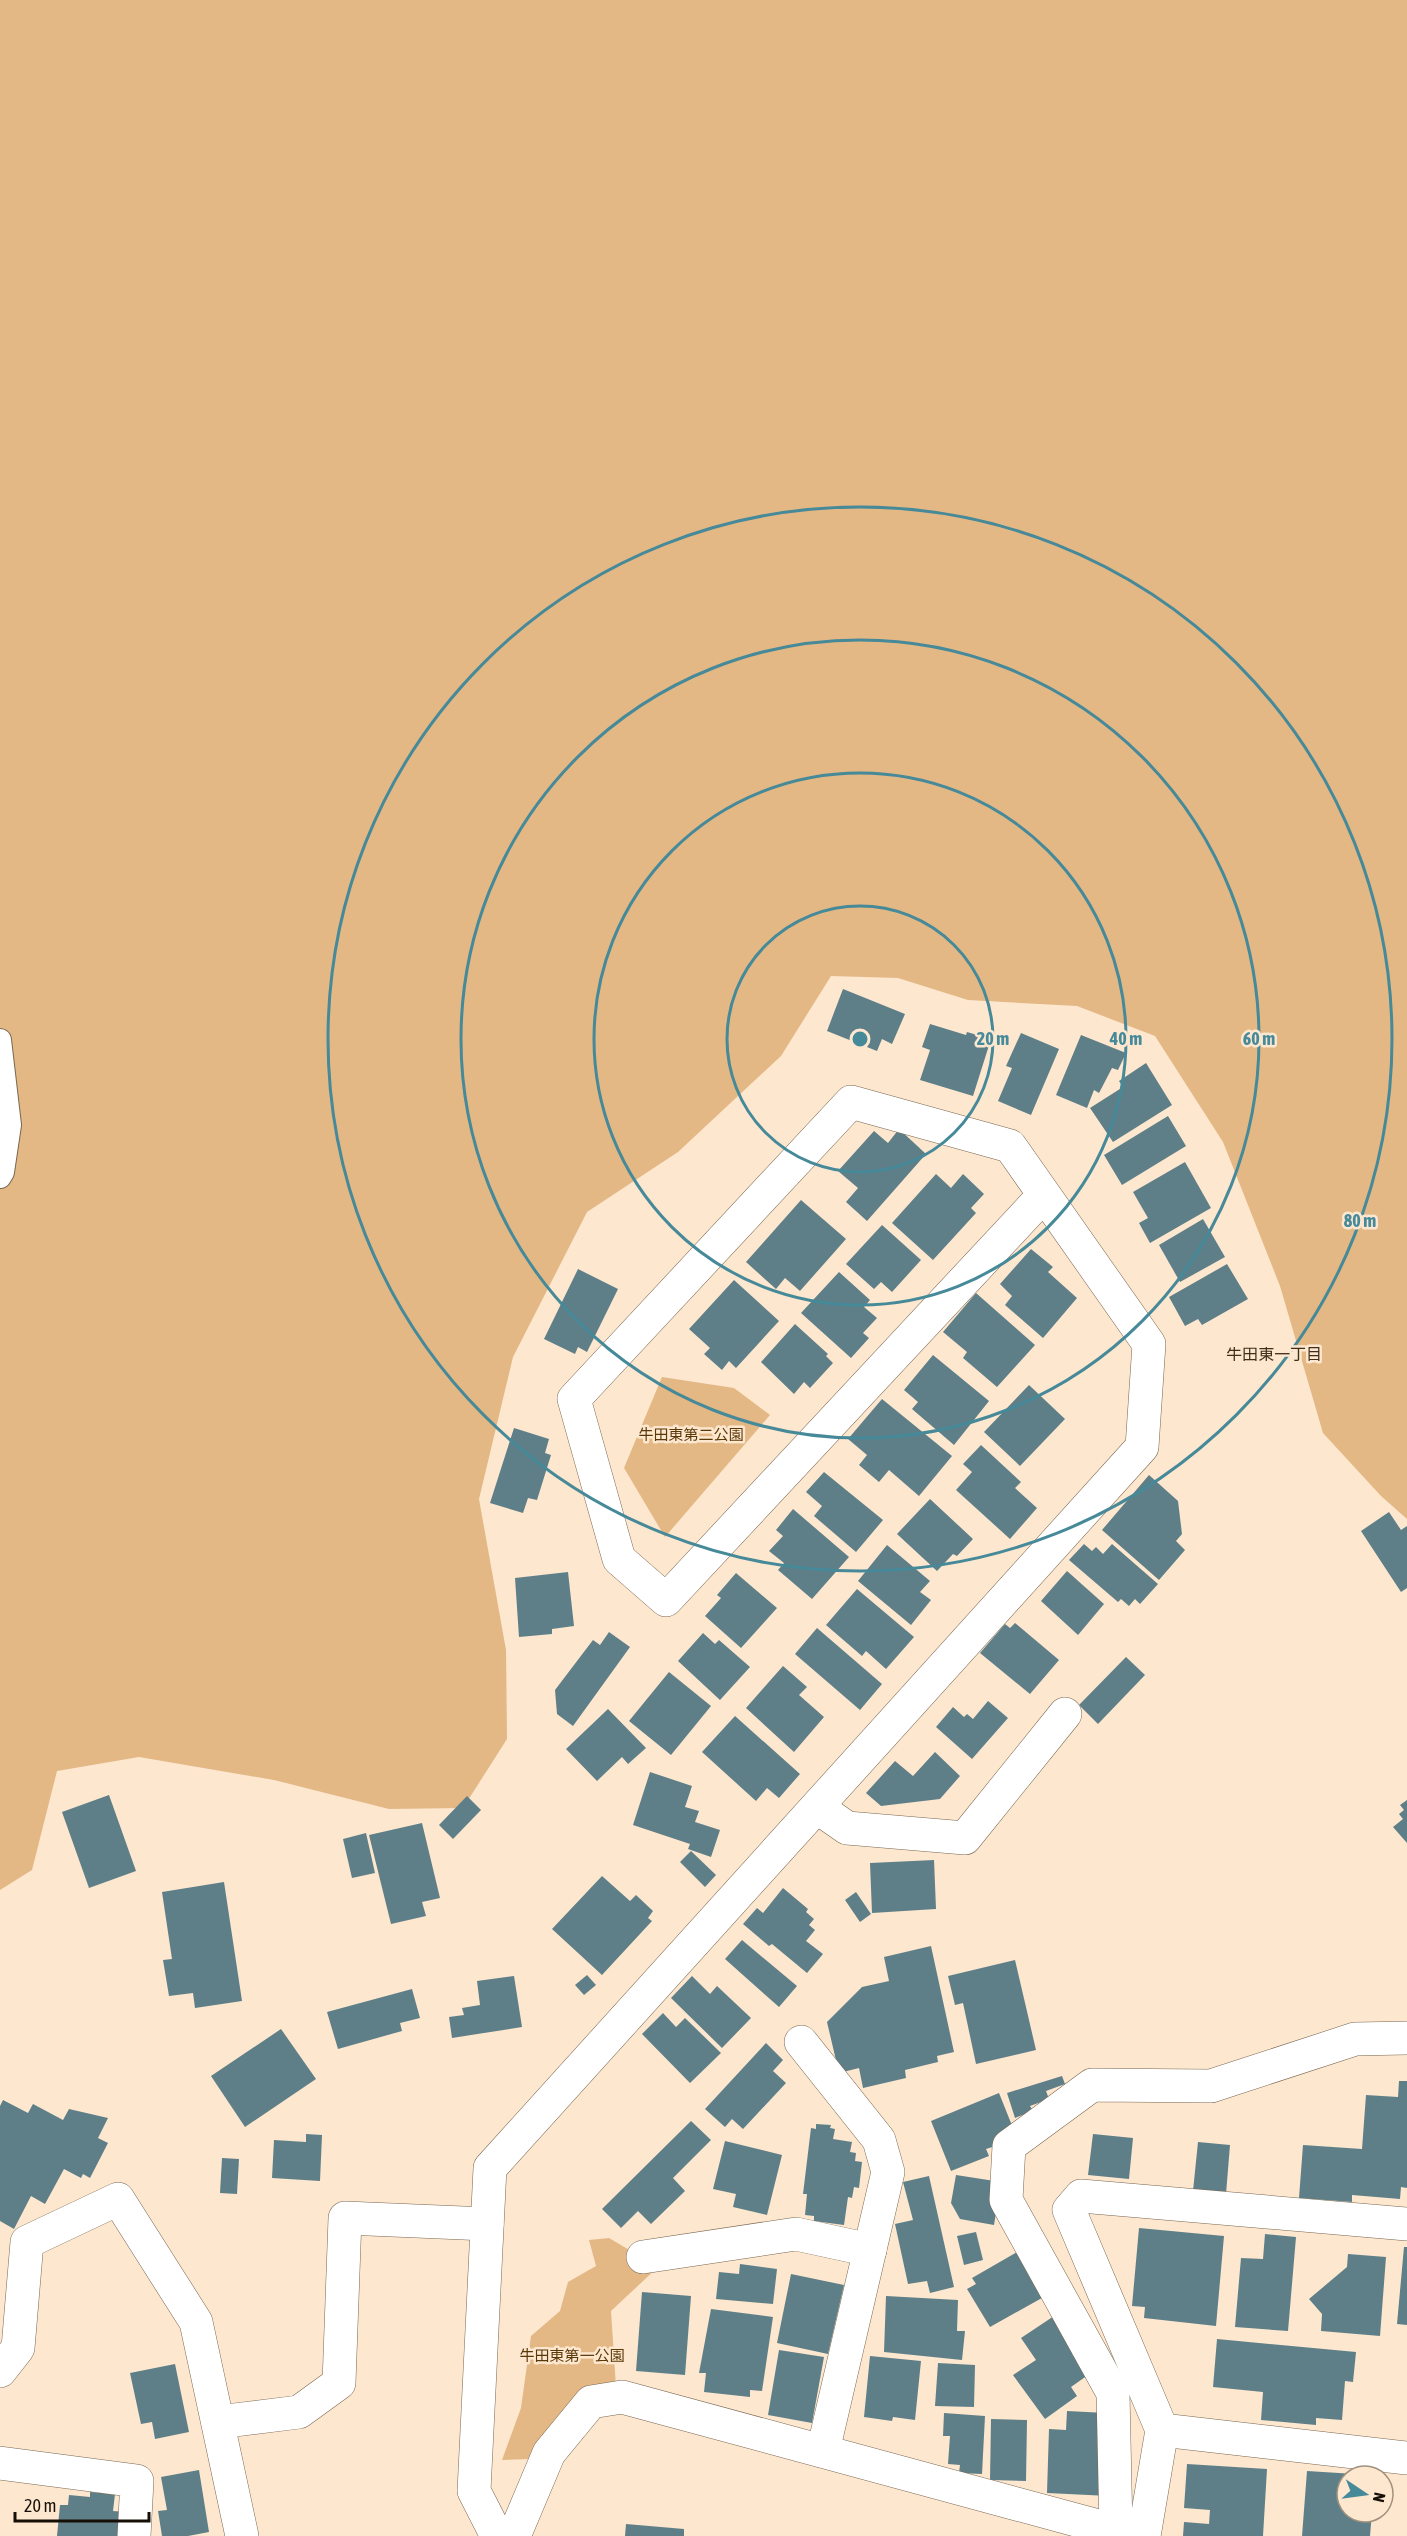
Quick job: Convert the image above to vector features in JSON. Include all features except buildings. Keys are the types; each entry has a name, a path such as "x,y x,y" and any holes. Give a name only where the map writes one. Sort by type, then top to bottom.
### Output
{"street":[{"path":"497,2536 474,2491 490,2168 1142,1447 1149,1344 1010,1146 851,1102 574,1399 619,1559 666,1600 1044,1195"},
{"path":"817,1806 847,1828 965,1838 1065,1714"},
{"path":"1132,2534 1113,2393 1006,2200 1009,2146 1092,2085 1211,2086 1355,2039 1407,2037"},
{"path":"801,2042 879,2140 888,2172 823,2451"},
{"path":"1132,2534 1162,2430 1069,2210 1081,2196 1407,2224"},
{"path":"0,2371 18,2348 27,2242 118,2199 196,2322 242,2536"},
{"path":"218,2422 299,2412 339,2383 345,2218 487,2224"},
{"path":"643,2257 796,2234 870,2250"},
{"path":"514,2536 549,2453 591,2402 622,2397 1132,2534"},
{"path":"1162,2430 1407,2458"},
{"path":"0,2463 137,2481 134,2536"}],"lane":[{"path":"0,1040 10,1125 3,1172 0,1177"}],"green space":[{"path":"0,0 1407,0 1407,1519 1381,1496 1323,1433 1280,1286 1223,1142 1155,1036 1077,1006 968,1000 898,978 831,976 781,1056 678,1152 587,1212 513,1357 479,1499 506,1650 507,1739 463,1808 389,1809 274,1780 139,1757 57,1771 32,1870 0,1890"},
{"name":"牛田東第二公園","path":"662,1377 734,1388 770,1415 665,1537 624,1468"},
{"name":"牛田東第一公園","path":"609,2238 658,2267 611,2311 616,2387 530,2459 502,2460 521,2408 531,2336 560,2311 568,2282 596,2266 589,2240"}],"district":[{"name":"牛田東一丁目","path":"1274,1354"}]}
